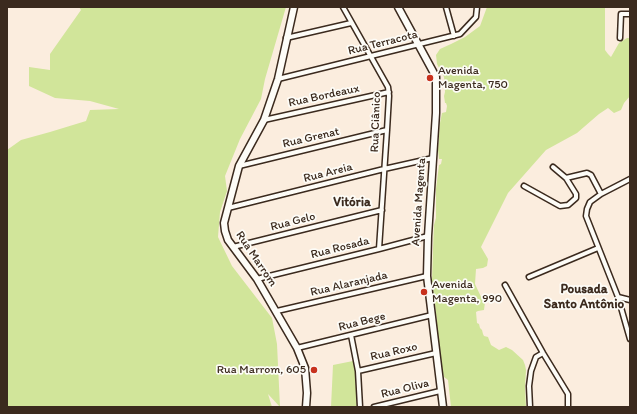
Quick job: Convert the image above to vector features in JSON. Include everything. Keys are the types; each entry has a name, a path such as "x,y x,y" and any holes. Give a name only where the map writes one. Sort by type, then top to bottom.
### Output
{"street":[{"name":"Rua Marrom","path":"294,7 278,79 264,120 239,166 224,223 228,240 257,279 277,311 297,348 305,368 307,393 306,407"},
{"name":"Rua Ciânico","path":"343,7 388,87 388,130 379,249"},
{"name":"Avenida Magenta","path":"398,7 436,78 436,113 428,236 427,276 443,407"},
{"path":"446,7 454,36"},
{"name":"Rua Terracota","path":"278,79 460,34 476,17 477,7"},
{"path":"620,38 621,14 630,14"},
{"path":"286,38 351,23"},
{"name":"Rua Bordeaux","path":"264,120 388,92"},
{"name":"Rua Grenat","path":"239,166 388,130"},
{"name":"Rua Areia","path":"228,208 384,168 433,158"},
{"path":"524,186 560,206 572,202 576,198 576,194 566,178 553,167"},
{"path":"566,178 587,173 591,174 601,194"},
{"path":"630,179 601,194 590,202 586,216 618,297 630,339"},
{"name":"Rua Gelo","path":"233,247 382,210"},
{"name":"Rua Rosada","path":"257,279 428,236"},
{"path":"529,277 598,248"},
{"name":"Rua Alaranjada","path":"277,311 427,276"},
{"path":"506,285 543,353 568,394 568,407"},
{"path":"618,297 630,300"},
{"name":"Rua Bege","path":"297,348 432,315"},
{"path":"350,335 358,371 360,407"},
{"name":"Rua Roxo","path":"358,371 436,353"},
{"path":"530,407 529,386 531,371 536,358 543,353"},
{"name":"Rua Oliva","path":"374,407 440,391"}],"green space":[{"path":"79,7 286,7 265,79 261,99 240,139 225,176 227,191 220,212 218,237 232,266 272,318 277,344 280,407 268,394 272,407 7,407 7,150 21,140 86,121 90,110 119,109 90,101 55,98 29,86 29,67 50,70 50,54 81,10"},
{"path":"487,7 605,7 605,50 608,54 611,57 619,43 627,38 630,38 630,96 624,103 621,110 614,113 608,108 577,133 546,150 508,193 481,247 488,259 487,266 476,269 475,284 485,302 484,310 476,312 477,323 479,324 484,336 488,337 491,345 499,350 506,347 512,350 523,360 526,370 526,407 451,407 448,380 444,377 442,369 435,359 434,340 437,321 432,281 434,225 436,218 436,189 439,165 441,164 442,159 439,159 438,150 440,123 442,113 446,112 447,106 444,96 444,77 437,64 436,55 440,49 465,37 480,26"},
{"path":"353,361 355,367 357,407 331,407 333,365"}],"place":[{"name":"Avenida Magenta, 750","path":"430,78"},
{"name":"Avenida Magenta, 990","path":"424,292"},
{"name":"Rua Marrom, 605","path":"314,370"}],"district":[{"name":"Vitória","path":"352,203"},
{"name":"Pousada Santo Antônio","path":"584,298"}]}
